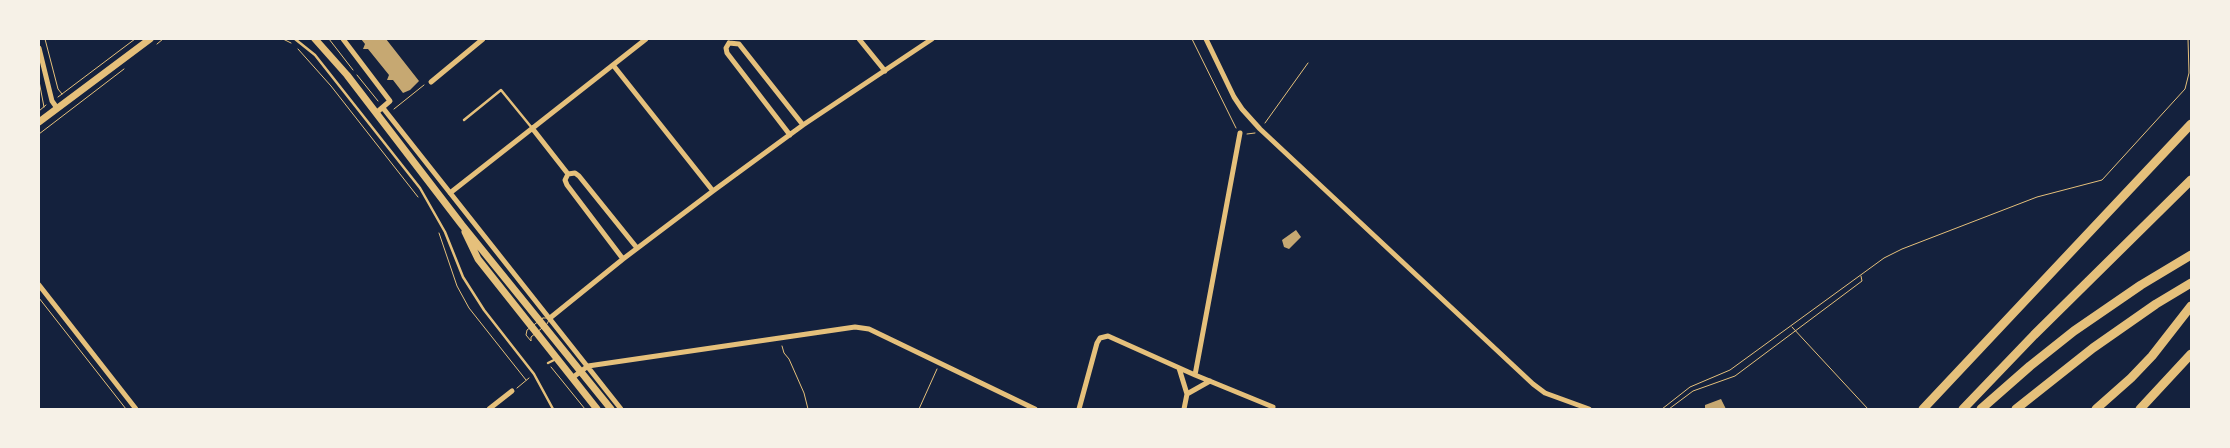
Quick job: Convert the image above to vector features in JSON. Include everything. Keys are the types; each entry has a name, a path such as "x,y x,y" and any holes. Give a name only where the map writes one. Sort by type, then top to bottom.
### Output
{"highway":[{"path":"1923,409 2191,124"},
{"path":"1963,409 2034,335 2191,180"},
{"path":"1981,409 2074,331 2141,285 2191,255"},
{"path":"2016,409 2093,348 2187,285"},
{"path":"2096,409 2131,378 2152,356 2191,306"},
{"path":"2140,409 2191,354"}],"main road":[{"path":"307,39 320,46"},
{"path":"315,39 346,75 462,225 611,409"},
{"path":"39,122 147,40"},
{"path":"462,225 478,259 597,409"}],"street":[{"path":"343,39 390,101 376,113"},
{"path":"431,82 484,39"},
{"path":"450,193 646,39"},
{"path":"859,39 885,72"},
{"path":"550,318 637,248 790,134 932,39"},
{"path":"1207,39 1234,97 1242,110 1260,128 1533,384 1546,393 1589,409"},
{"path":"790,134 727,53 728,41 739,44 803,125"},
{"path":"39,48 52,101 57,108"},
{"path":"613,65 713,191"},
{"path":"383,108 621,409"},
{"path":"532,128 568,174"},
{"path":"1195,375 1240,133"},
{"path":"568,174 578,174 637,248"},
{"path":"568,174 565,180 567,185 623,259"},
{"path":"39,285 136,409"},
{"path":"572,378 588,366 855,327 869,329 1035,409"},
{"path":"1079,409 1097,343 1100,338 1108,336 1273,407"},
{"path":"1179,368 1183,374 1187,394 1184,409"},
{"path":"1187,394 1210,381"},
{"path":"489,409 512,391"}],"lane":[{"path":"295,39 314,55 420,188 445,232 463,277 484,310 534,374 553,409"},
{"path":"464,120 501,90 532,128"},
{"path":"548,363 557,358"}],"path":[{"path":"45,39 58,89 68,100"},
{"path":"39,111 135,39"},
{"path":"152,47 163,39"},
{"path":"283,39 299,50 331,86 420,199"},
{"path":"1192,39 1240,133 1253,134 1260,128 1308,63"},
{"path":"1662,409 1690,387 1730,370 1792,327 1884,258 1902,249 2037,196 2102,180 2185,89 2189,73 2188,39"},
{"path":"39,134 128,65"},
{"path":"39,81 44,104 43,108 48,115"},
{"path":"387,114 431,82"},
{"path":"436,228 457,286 469,308 526,380"},
{"path":"1669,409 1693,392 1735,376 1862,281 1860,275"},
{"path":"39,298 126,409"},
{"path":"1792,327 1868,409"},
{"path":"781,338 784,353 789,359 804,393 808,409"},
{"path":"548,363 585,409"},
{"path":"919,409 940,364"}],"building":[{"path":"361,39 386,39 419,81 410,90 403,93 393,80 387,80 389,75 368,49 363,49 365,44"},
{"path":"1296,230 1301,237 1289,249 1284,247 1282,240"},
{"path":"1721,399 1726,409 1705,409 1705,405"}]}
